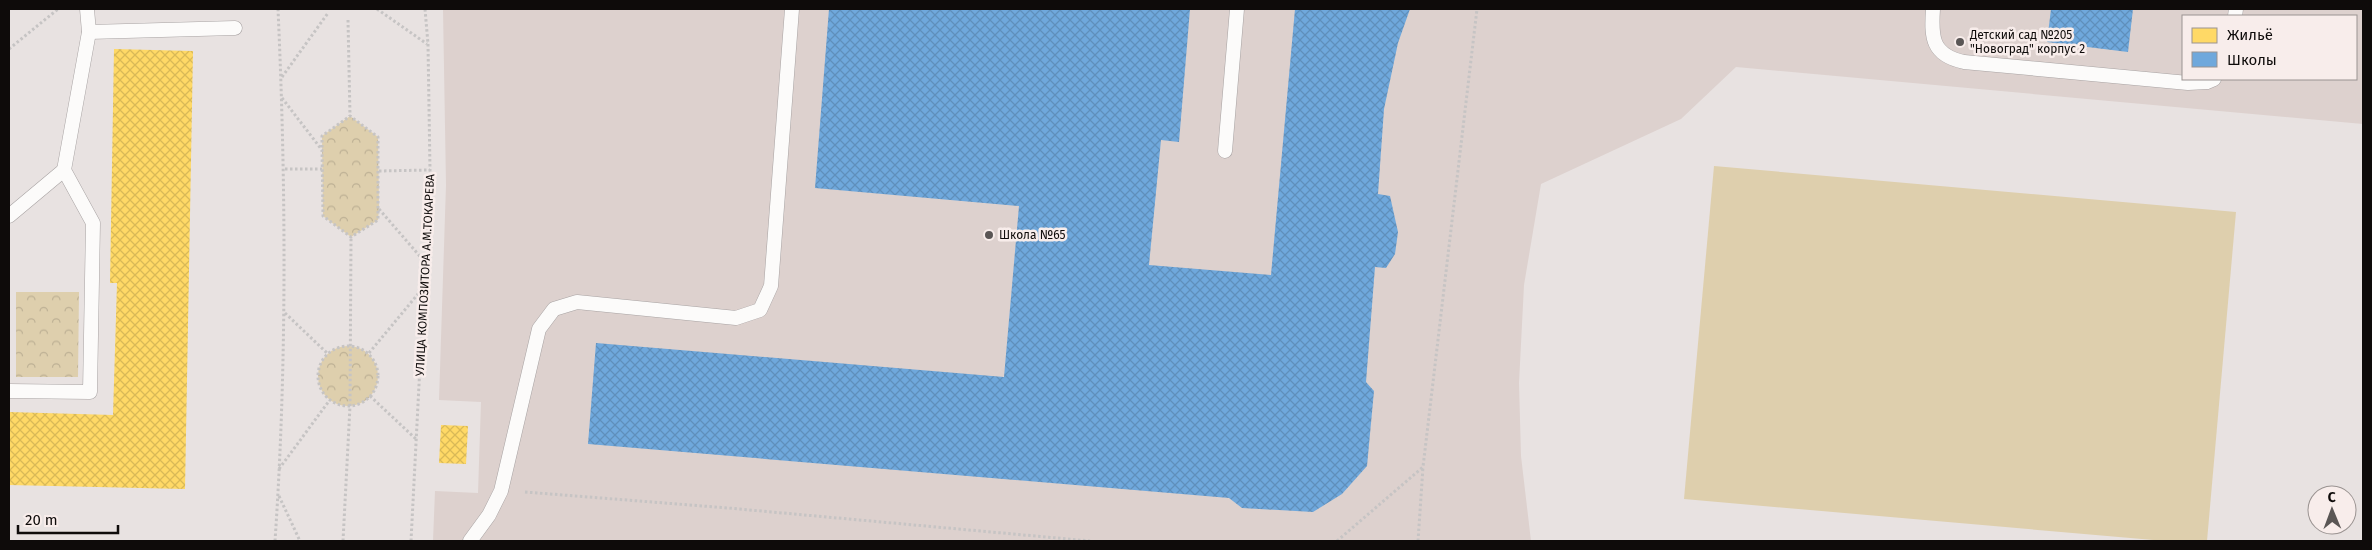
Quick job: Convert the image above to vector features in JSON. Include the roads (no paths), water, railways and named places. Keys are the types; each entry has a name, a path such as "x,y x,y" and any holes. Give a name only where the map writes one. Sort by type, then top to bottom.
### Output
{"lane":[{"path":"9,390 90,392 93,223 64,170 89,32 87,9"},
{"path":"470,541 489,515 501,491 539,329 554,309 577,302 736,318 760,310 771,286 792,9"},
{"path":"1225,152 1237,9"},
{"path":"1933,9 1933,41 1940,52 1950,59 1964,62 2188,83 2212,80"},
{"path":"89,32 234,28"},
{"path":"9,216 64,170"}],"place":[{"name":"Детский сад №205 \"Новоград\" корпус 2","path":"1960,42"},
{"name":"Школа №65","path":"989,235"}]}
